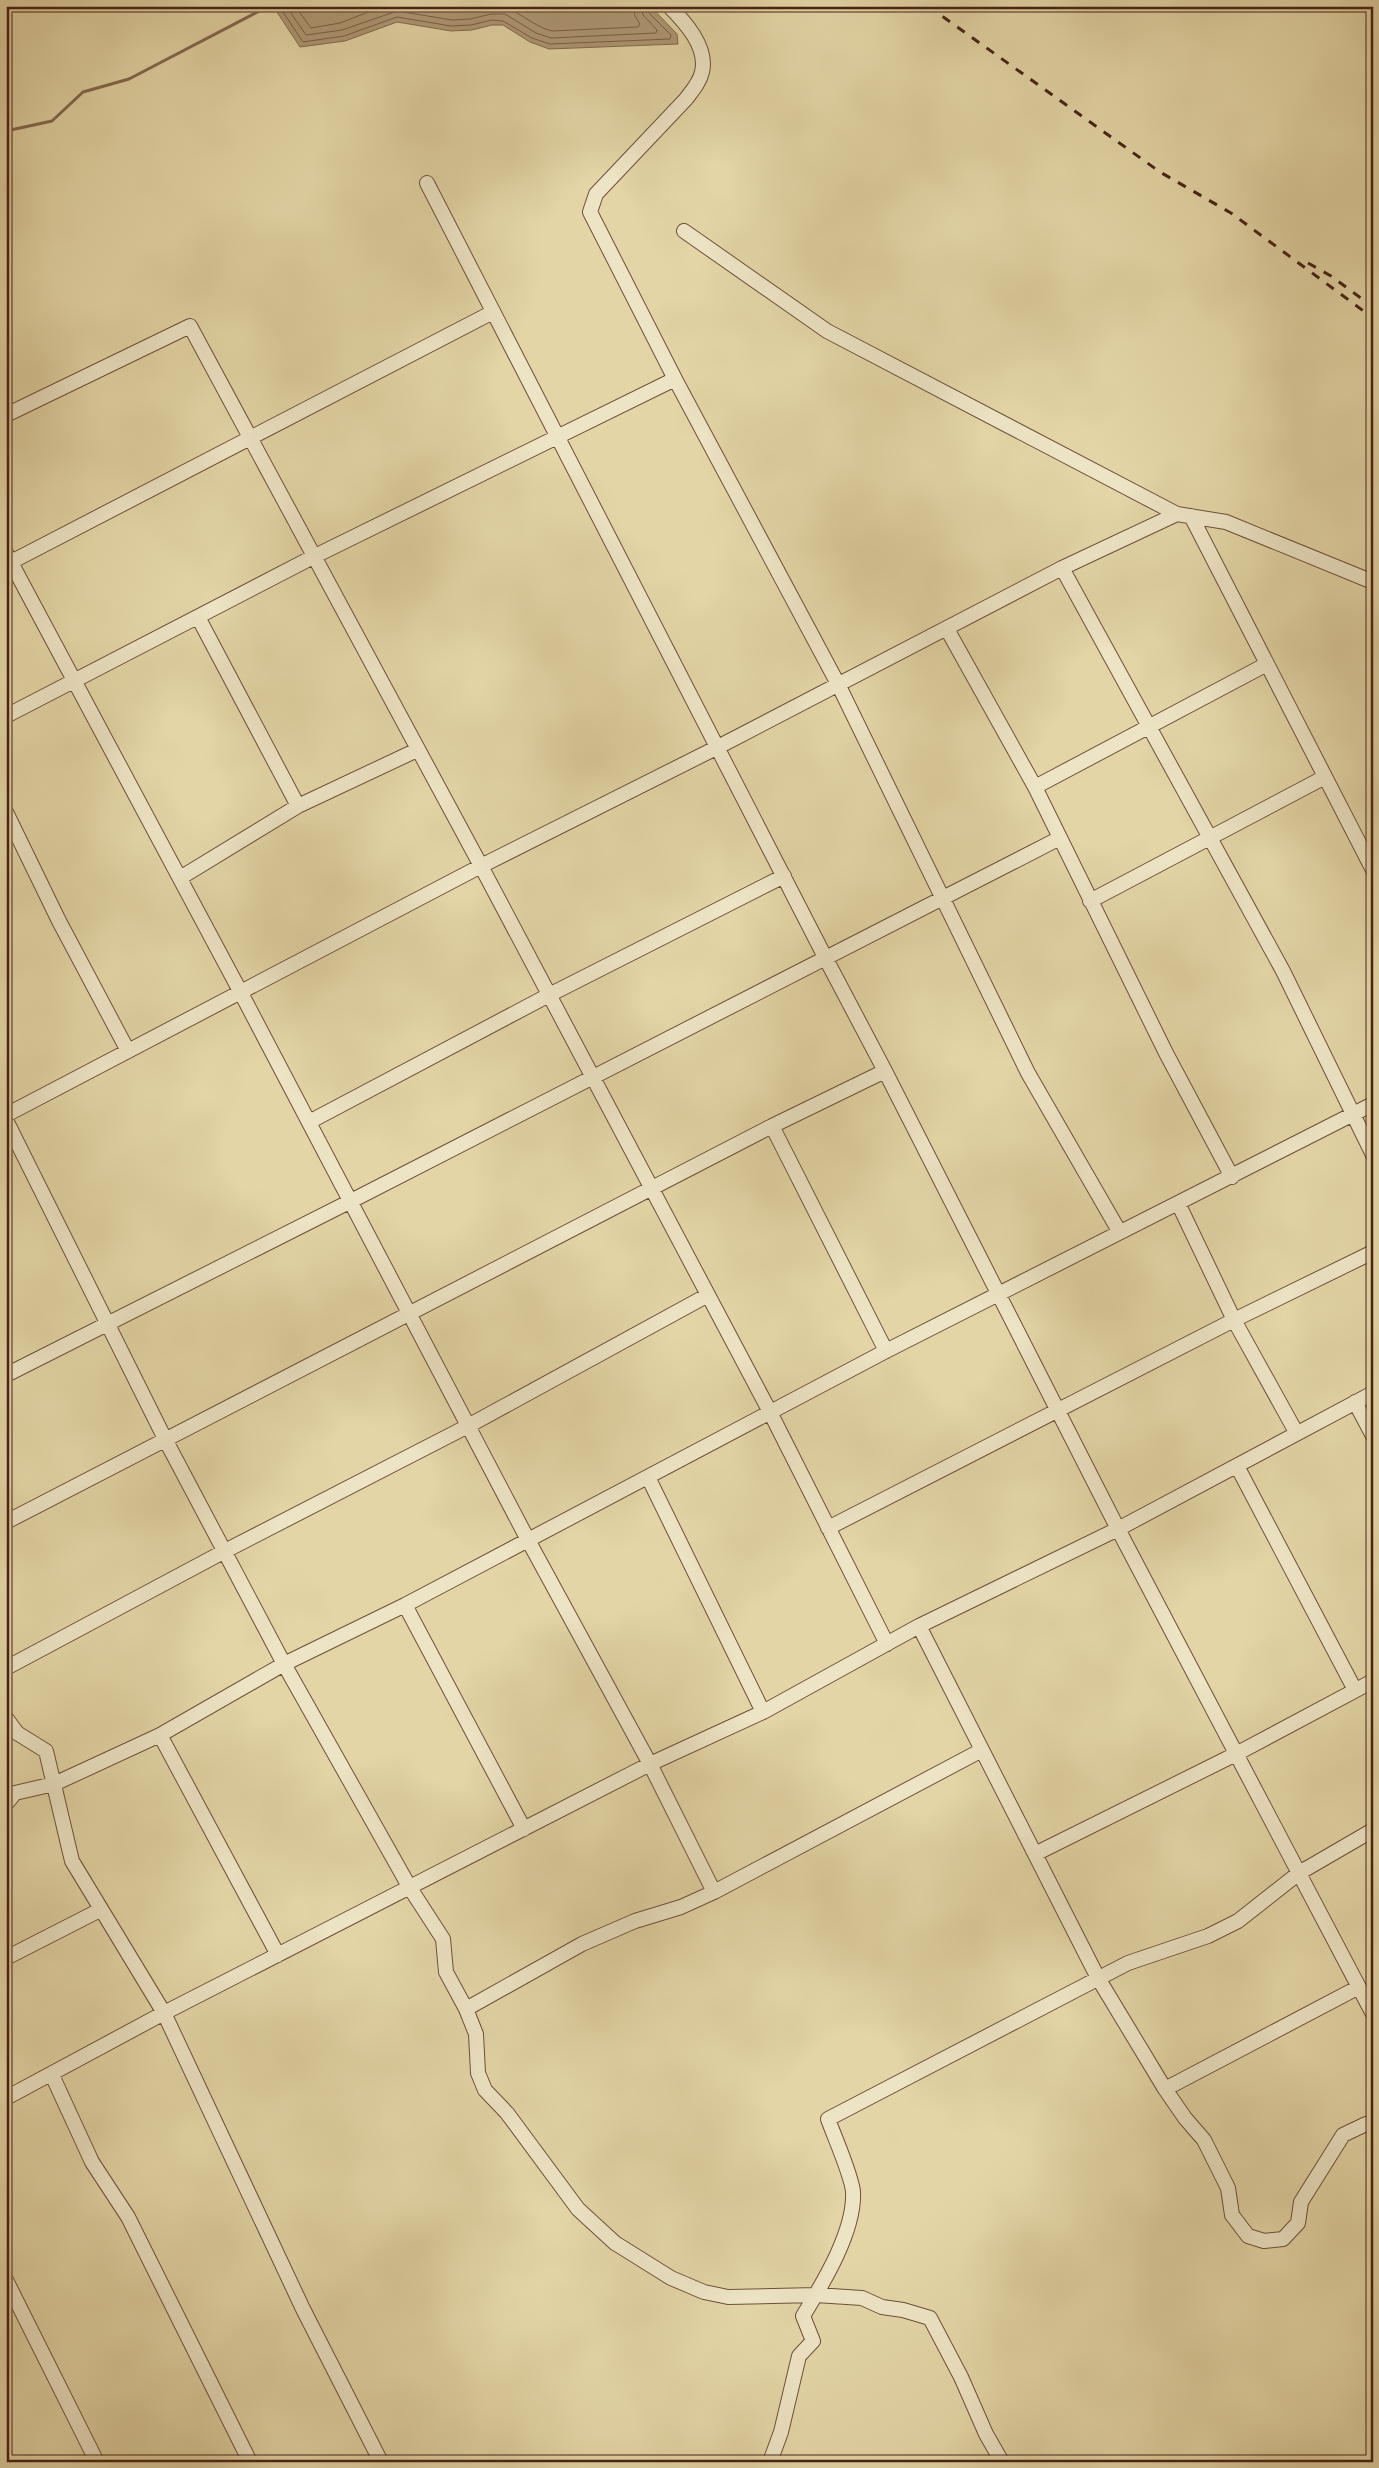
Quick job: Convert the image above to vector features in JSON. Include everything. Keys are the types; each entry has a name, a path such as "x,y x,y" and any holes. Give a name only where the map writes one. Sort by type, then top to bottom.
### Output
{"street":[{"path":"669,6 693,36 701,51 702,72 686,99 596,194 590,212 675,379 838,684 1028,1073 1119,1232"},
{"path":"427,183 885,1070 1118,1529 1373,2014"},
{"path":"684,231 827,331 1184,515 1226,522 1373,582"},
{"path":"492,312 251,436 9,557 240,990 528,1540 650,1764 714,1892"},
{"path":"6,415 190,326 251,436 313,557 481,866 708,1294 887,1644"},
{"path":"6,716 313,557 675,379"},
{"path":"6,1115 240,990 718,747 1062,568 1184,515"},
{"path":"1184,515 1267,664 1373,870"},
{"path":"1062,568 1283,972 1373,1155"},
{"path":"198,617 298,806"},
{"path":"946,629 1035,787 1166,1053 1232,1177"},
{"path":"1035,787 1267,664"},
{"path":"180,878 298,806 417,750"},
{"path":"1090,901 1325,777"},
{"path":"6,812 59,921 128,1051"},
{"path":"6,1375 593,1078 826,959 943,896 1060,838"},
{"path":"309,1122 549,995 784,876"},
{"path":"6,1522 772,1126 885,1070"},
{"path":"6,1804 15,1793 54,1784 160,1735 284,1664 405,1605 886,1351 1373,1104"},
{"path":"6,1120 165,1439 284,1664 410,1888 443,1938 446,1972 466,2009 476,2034 478,2073 485,2090 507,2113 578,2209 615,2243 671,2278 704,2292 746,2298 816,2295 862,2298 882,2307 903,2310 930,2318 961,2378 986,2434 1002,2462"},
{"path":"772,1126 886,1351"},
{"path":"1178,1203 1234,1320 1296,1432"},
{"path":"828,1528 1234,1320 1373,1252"},
{"path":"6,1668 225,1551 468,1426 708,1294"},
{"path":"6,2098 164,2013 650,1764 763,1712 919,1626 1118,1529 1237,1466 1296,1432 1373,1393"},
{"path":"1355,1402 1373,1436"},
{"path":"1237,1466 1355,1690"},
{"path":"648,1477 763,1712"},
{"path":"405,1605 524,1829"},
{"path":"919,1626 1098,1978 1165,2089 1185,2118 1204,2140 1228,2188 1232,2215 1248,2236 1264,2241 1283,2239 1298,2223 1300,2202 1343,2135 1366,2124 1373,2126"},
{"path":"1035,1854 1236,1754 1373,1681"},
{"path":"6,1718 18,1734 46,1751 72,1861 164,2013 303,2309 381,2462"},
{"path":"160,1735 278,1955"},
{"path":"466,2009 582,1944 635,1921 681,1907 714,1892 982,1750"},
{"path":"770,2462 781,2432 799,2356 812,2341 803,2316 816,2295 845,2234 852,2213 853,2191 828,2119 1128,1963 1208,1936 1238,1921 1299,1873 1373,1830"},
{"path":"6,1958 100,1910"},
{"path":"1165,2089 1359,1987"},
{"path":"52,2074 92,2162 128,2217 250,2462"},
{"path":"6,2280 97,2462"}],"water":[{"path":"273,6 650,6 677,34 678,44 549,49 530,42 503,25 451,31 397,22 345,41 300,47"}],"waterway":[{"path":"6,131 52,121 83,92 129,79 269,6"}],"railway":[{"path":"928,6 1160,172 1231,213 1373,318"},
{"path":"1308,263 1331,276 1373,307"}]}
